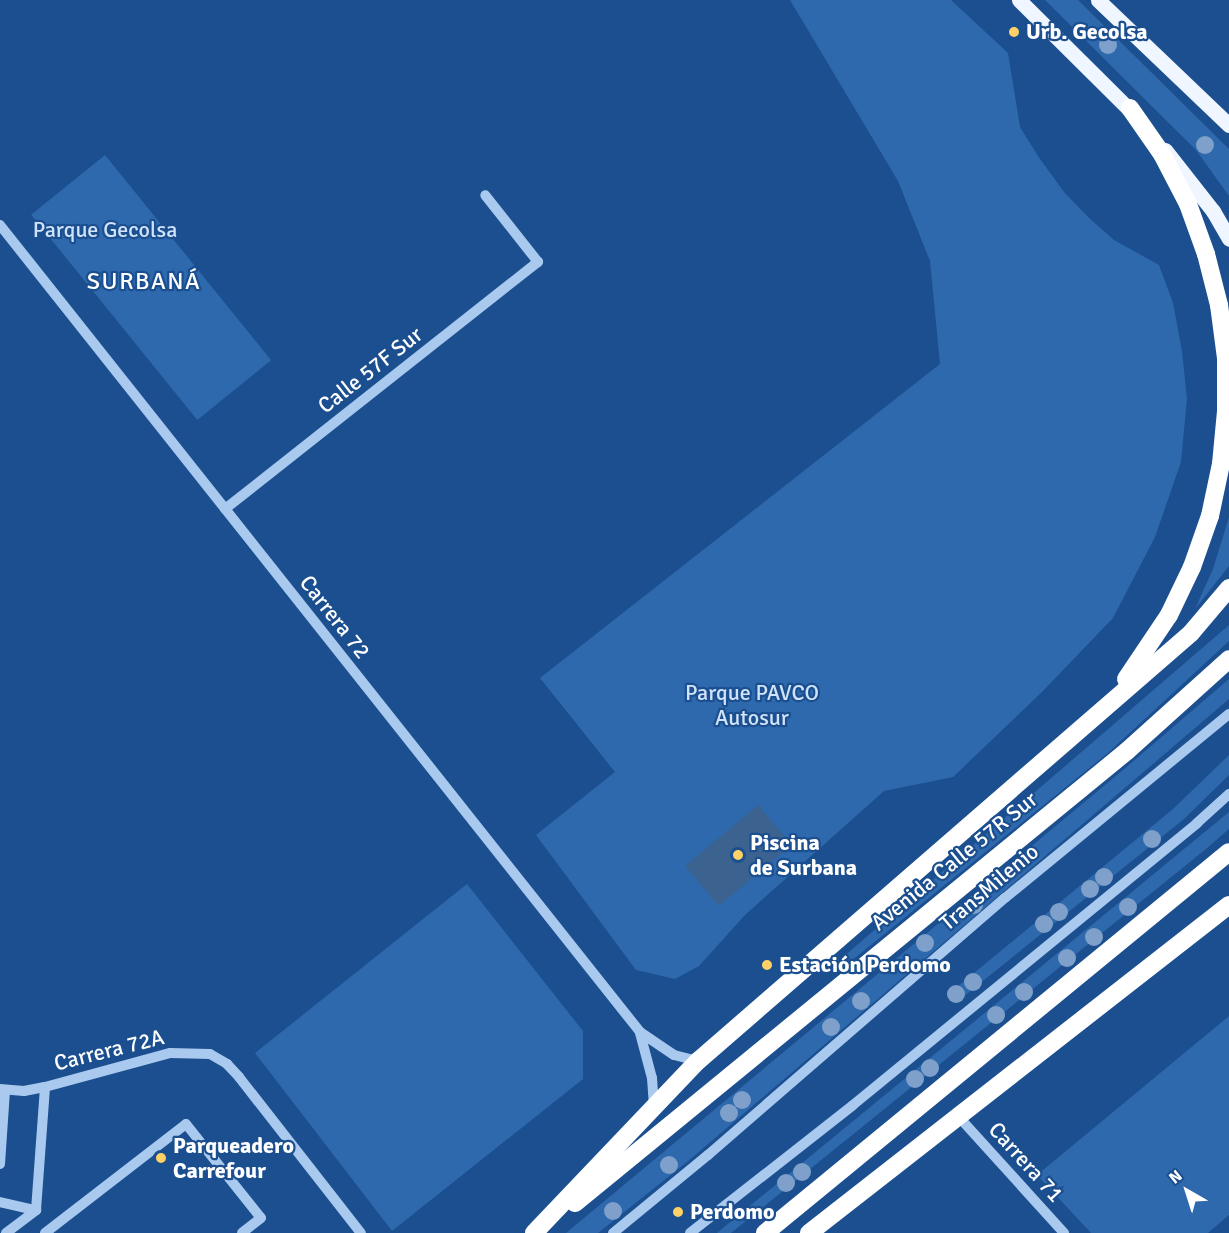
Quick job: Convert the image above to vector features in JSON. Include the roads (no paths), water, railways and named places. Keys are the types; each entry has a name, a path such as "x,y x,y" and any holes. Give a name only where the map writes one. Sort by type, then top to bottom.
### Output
{"highway":[{"path":"1108,703 1158,633 1192,567 1209,516 1221,464 1226,411 1226,358 1221,316 1206,254 1188,204 1162,154 1130,108"},
{"path":"534,1233 698,1061 1191,633 1229,588"},
{"name":"Avenida Calle 57R Sur","path":"538,1233 1127,751 1229,659"},
{"path":"765,1233 1228,853"},
{"path":"809,1233 1229,905"}],"main road":[{"path":"1019,0 1130,108 1213,211 1229,239"},
{"path":"1098,0 1229,125"}],"street":[{"name":"Calle 57F Sur","path":"225,509 538,262 484,195"},
{"name":"Carrera 72","path":"0,225 640,1032 666,1050 698,1061"},
{"name":"TransMilenio","path":"613,1233 708,1155 1005,898 1229,714"},
{"path":"690,1233 853,1106 1197,823 1229,794"},
{"name":"Carrera 72","path":"640,1032 650,1064 654,1106"},
{"name":"Carrera 72A","path":"2,1089 24,1091 45,1087 170,1053 210,1054 226,1064 239,1077 361,1233"},
{"path":"6,1233 36,1210 45,1087"},
{"path":"0,1164 2,1089"},
{"name":"Carrera 71","path":"958,1116 1064,1233"},
{"path":"45,1233 186,1124 261,1218 242,1233"},
{"path":"0,1202 36,1210"}],"place":[{"name":"Urb. Gecolsa","path":"1014,32"},
{"name":"Piscina de Surbana","path":"738,855"},
{"name":"Estación Perdomo","path":"767,965"},
{"name":"Parqueadero Carrefour","path":"161,1158"},
{"name":"Perdomo","path":"678,1212"}],"district":[{"name":"SURBANÁ","path":"144,282"}],"park label":[{"name":"Parque Gecolsa","path":"105,230"},
{"name":"Parque PAVCO Autosur","path":"752,704"}]}
